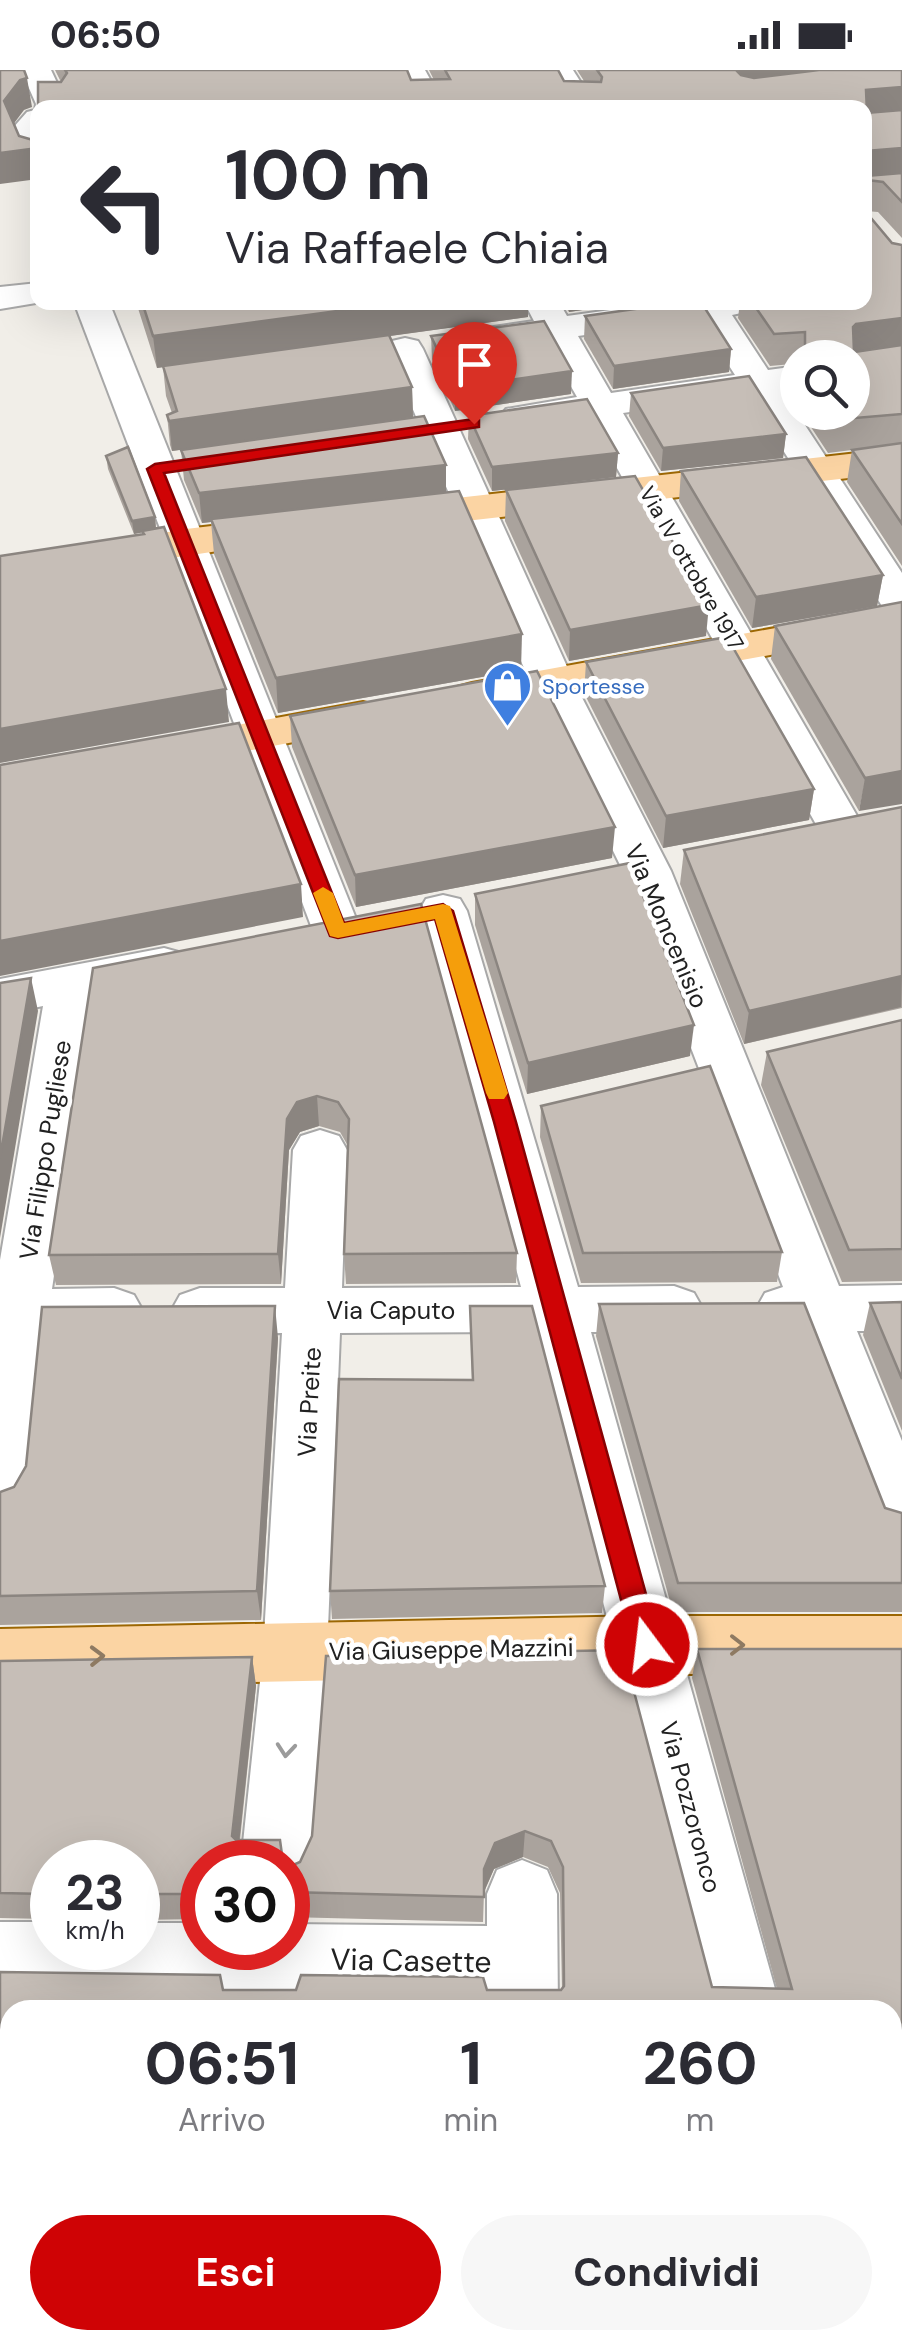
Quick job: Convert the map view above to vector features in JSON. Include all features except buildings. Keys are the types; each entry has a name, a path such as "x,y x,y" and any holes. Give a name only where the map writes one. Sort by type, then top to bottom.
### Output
{"main road":[{"path":"0,572 186,541 902,460"},
{"path":"131,758 902,618"},
{"name":"Via Giuseppe Mazzini","path":"0,1658 647,1645 902,1645"}],"street":[{"path":"36,70 50,100"},
{"path":"410,70 427,100"},
{"path":"558,70 577,100"},
{"path":"0,298 30,294"},
{"name":"Via Pozzoronco","path":"96,310 140,384 174,466 186,541 262,734 524,1118 557,1309 742,2000"},
{"path":"548,316 634,310"},
{"path":"726,310 778,380 816,470 902,605"},
{"name":"Via Moncenisio","path":"548,316 398,342 423,431 476,508 552,682 746,1066 820,1309 902,1516"},
{"name":"Via IV ottobre 1917","path":"548,316 738,648 863,829 790,843"},
{"path":"423,431 778,380"},
{"path":"0,997 204,957"},
{"name":"Via Filippo Pugliese","path":"0,1496 10,1312 72,983"},
{"path":"672,1084 746,1066"},
{"name":"Via Preite","path":"278,1840 295,1653 320,1150"},
{"name":"Via Caputo","path":"10,1312 902,1308"},
{"name":"Via Casette","path":"0,1957 266,1972 522,1956"}],"slow traffic":[{"path":"323,893 338,931 443,911 497,1093"}],"place":[{"name":"Sportesse","path":"507,728"}],"route":[{"path":"474,424 155,469 338,931 443,911 557,1309 647,1645"}]}
